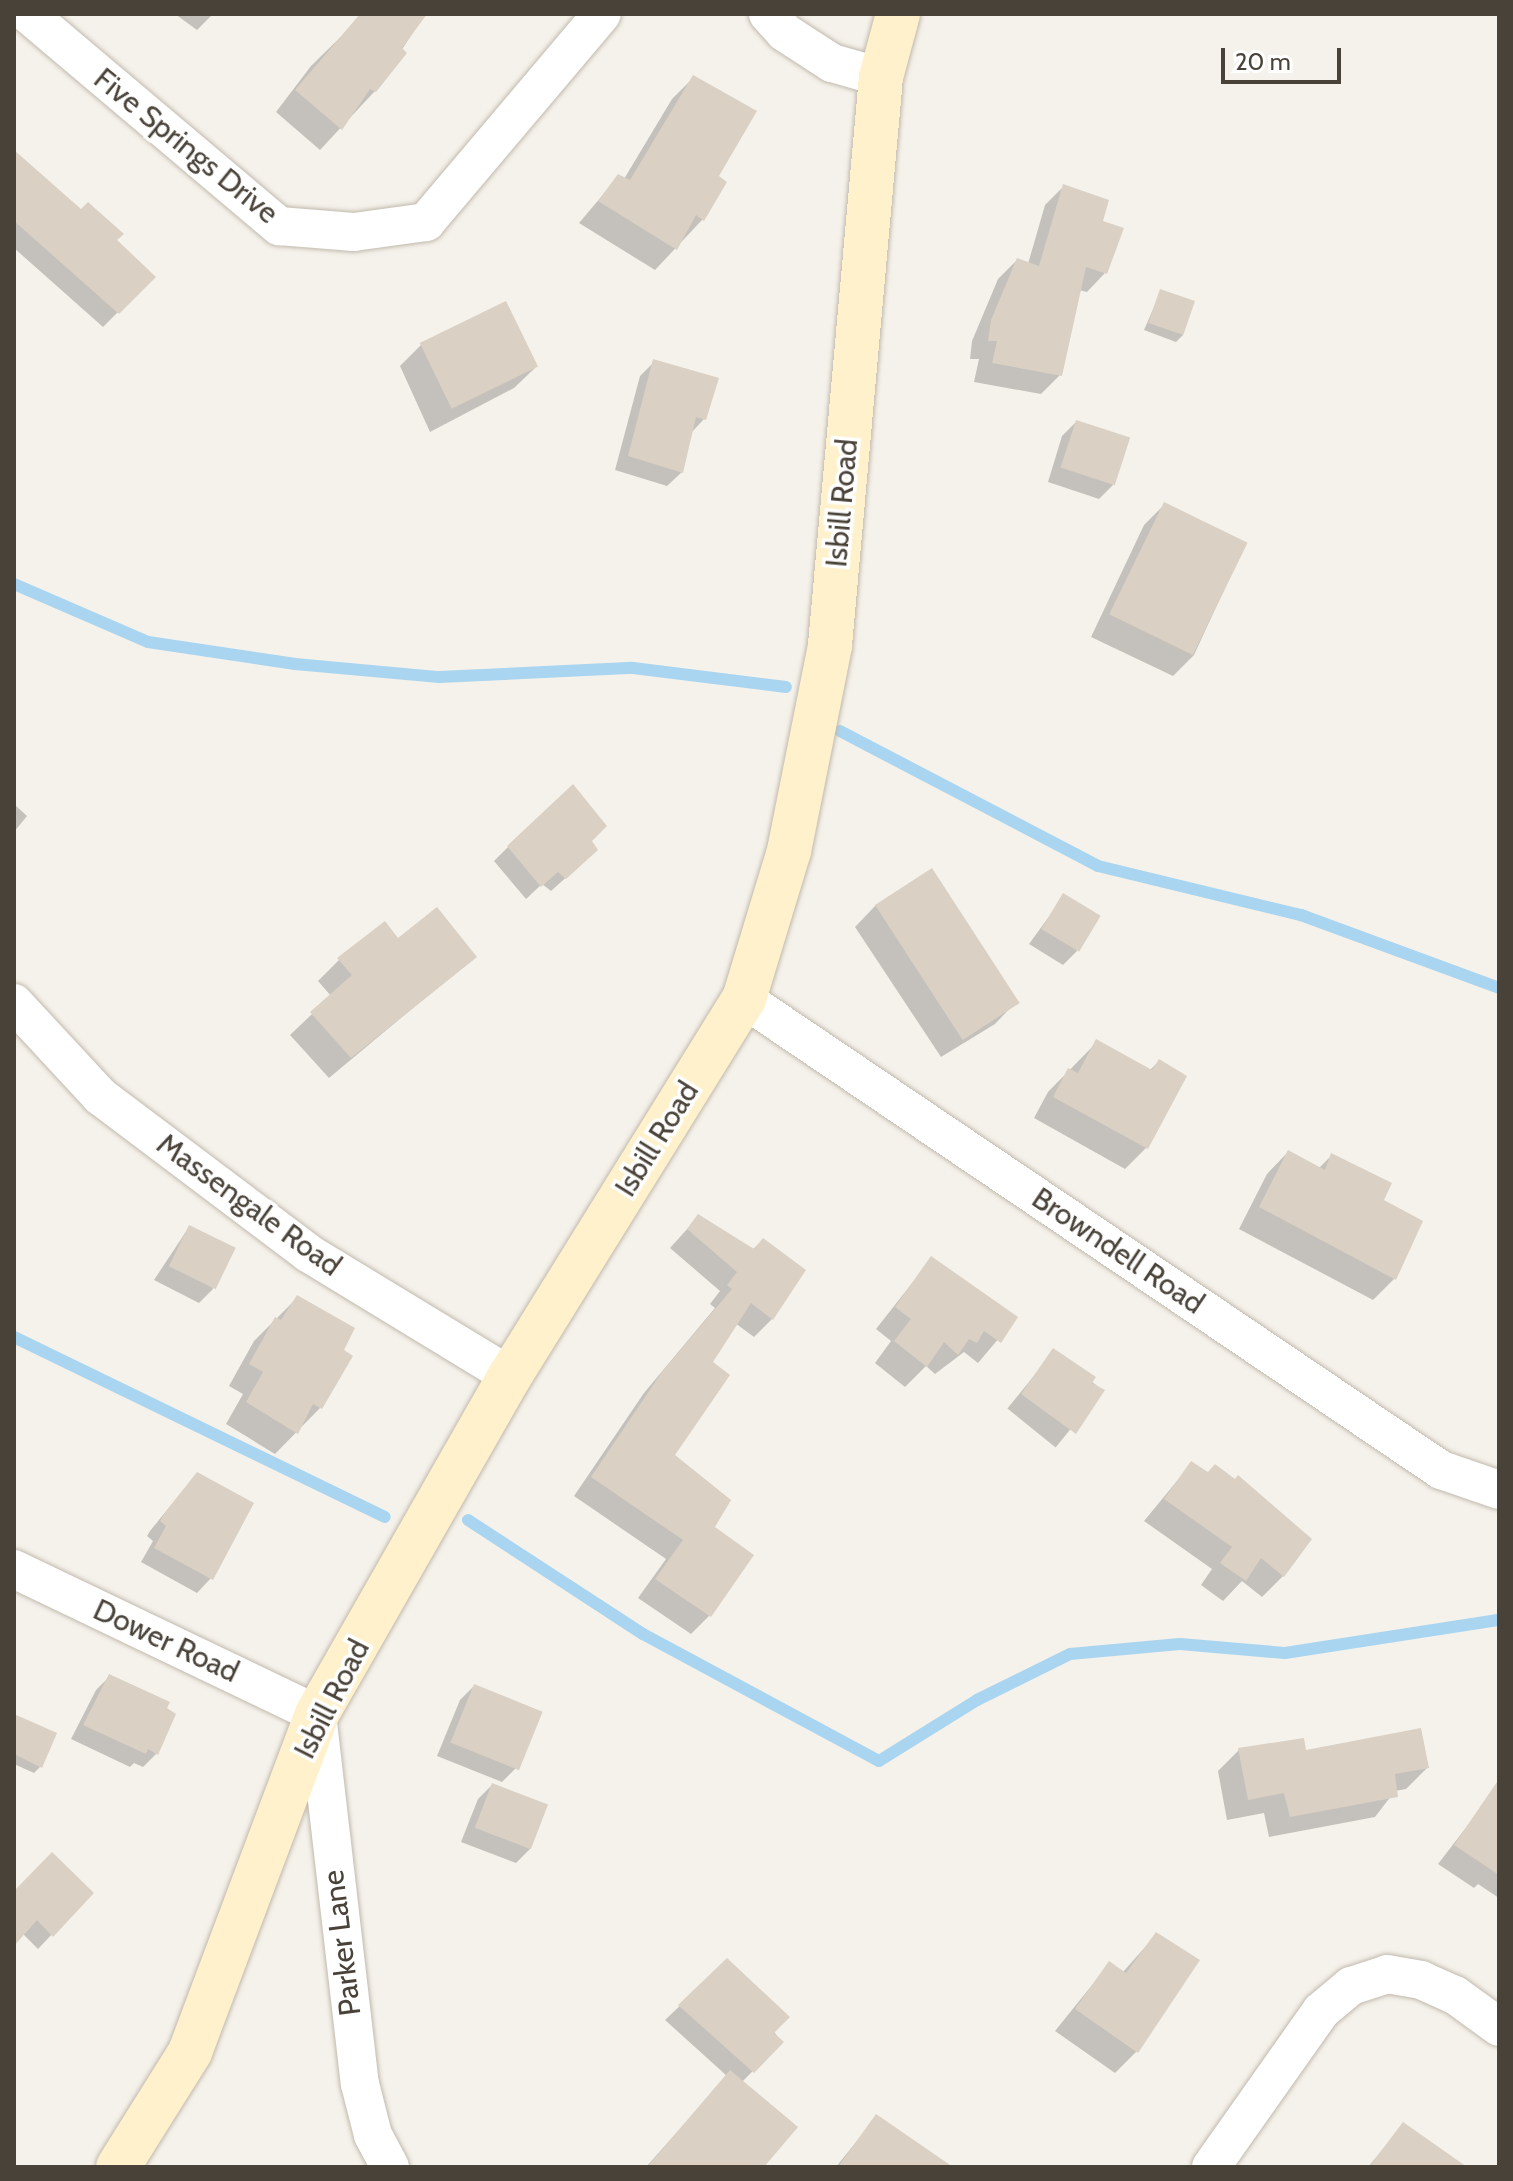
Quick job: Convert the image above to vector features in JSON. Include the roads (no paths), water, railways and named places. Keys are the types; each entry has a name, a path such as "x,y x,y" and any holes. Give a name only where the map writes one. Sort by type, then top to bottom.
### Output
{"street":[{"name":"Five Springs Drive","path":"28,14 279,226 354,232 426,222 602,14"},
{"path":"768,14 784,32 832,63 881,77"},
{"name":"Isbill Road","path":"118,2167 190,2052 317,1714 510,1376 744,999 789,851 830,645 881,77 898,14"},
{"name":"Browndell Road","path":"744,999 1441,1470 1499,1490"},
{"name":"Massengale Road","path":"14,1003 100,1096 124,1115 308,1253 510,1376"},
{"name":"Dower Road","path":"14,1569 317,1714"},
{"name":"Parker Lane","path":"317,1714 360,2084 373,2135 390,2167"},
{"path":"1211,2167 1321,2011 1351,1986 1387,1974 1421,1980 1455,1995 1499,2027"}],"waterway":[{"path":"14,584 148,642 295,664 439,677 633,668 786,687"},
{"path":"840,731 1098,866 1301,915 1499,988"},
{"path":"14,1337 385,1517"},
{"path":"468,1520 643,1634 879,1761 977,1700 1070,1654 1180,1644 1285,1653 1499,1620"}]}
